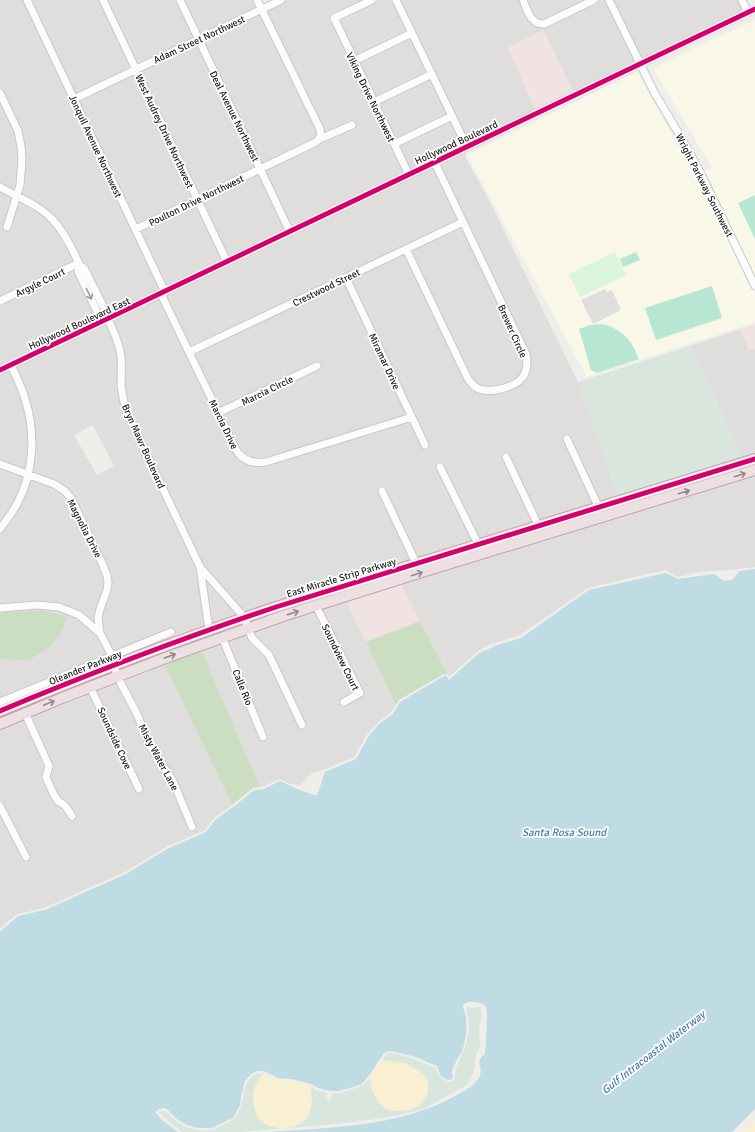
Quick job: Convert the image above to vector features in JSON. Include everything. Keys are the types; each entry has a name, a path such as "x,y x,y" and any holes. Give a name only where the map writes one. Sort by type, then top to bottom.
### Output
{"highway":[{"name":"East Miracle Strip Parkway","path":"0,711 113,660 209,630 352,582 755,458"},
{"name":"East Miracle Strip Parkway","path":"0,724 117,676 248,628 481,554 755,470"},
{"path":"711,472 715,483"},
{"path":"478,544 481,554"},
{"path":"352,582 356,593"}],"street":[{"name":"Jonquil Avenue Northwest","path":"27,0 136,229 163,293"},
{"name":"West Audrey Drive Northwest","path":"103,0 227,262"},
{"name":"Deal Avenue Northwest","path":"180,0 290,232"},
{"path":"257,0 320,130 320,139"},
{"name":"Adam Street Northwest","path":"74,99 281,0"},
{"name":"Viking Drive Northwest","path":"372,0 334,18 409,175"},
{"path":"396,0 467,147"},
{"path":"523,0 532,20 541,25 594,0"},
{"name":"Wright Parkway Southwest","path":"609,0 659,100 700,172 755,286"},
{"path":"742,0 752,11"},
{"name":"Hollywood Boulevard","path":"163,293 752,11"},
{"path":"354,61 412,33"},
{"path":"374,102 432,74"},
{"path":"0,93 18,131 21,146 22,172 20,185 7,227"},
{"path":"394,144 452,116"},
{"name":"Poulton Drive Northwest","path":"136,229 320,139 352,125"},
{"name":"Brewer Circle","path":"406,249 468,379 476,388 488,391 495,391 518,382 526,372 526,354 435,162"},
{"name":"Bryn Mawr Boulevard","path":"0,187 41,210 53,220 65,235 80,264 78,271 117,339 121,352 121,387 127,413 200,567 244,618 252,638 269,655 302,725"},
{"name":"Crestwood Street","path":"189,352 463,222"},
{"name":"Argyle Court","path":"0,301 80,264"},
{"name":"Miramar Drive","path":"346,278 425,445"},
{"name":"Hollywood Boulevard East","path":"0,370 163,293"},
{"name":"Marcia Drive","path":"163,293 218,413 239,455 246,460 256,463 266,462 412,417"},
{"path":"0,530 17,504 25,484 31,462 32,446 31,422 26,399 10,365"},
{"name":"Marcia Circle","path":"218,413 317,366"},
{"path":"567,439 598,506 599,518"},
{"path":"506,457 538,525"},
{"name":"Magnolia Drive","path":"0,464 54,484 65,491 71,498 107,576 108,584 98,618 100,633"},
{"path":"440,467 478,544"},
{"path":"382,492 416,563"},
{"name":"Bryn Mawr Boulevard","path":"200,567 209,630"},
{"path":"0,608 37,605 59,607 79,615 100,633"},
{"name":"Soundview Court","path":"316,606 360,693 344,702"},
{"name":"Oleander Parkway","path":"0,702 113,660 171,632"},
{"name":"Misty Water Lane","path":"100,633 113,660 117,676 137,714 150,746 173,781 192,827"},
{"name":"Calle Rio","path":"222,637 263,737"},
{"name":"Soundside Cove","path":"90,687 139,790"},
{"path":"25,713 49,766 46,779 56,799 63,804 72,816"},
{"path":"0,806 26,857"}],"shaded area":[{"path":"0,0 24,0 162,290 110,315 66,233 19,195 22,187 15,119 0,87"},
{"path":"29,0 100,0 133,67 75,95"},
{"path":"105,0 177,0 195,38 137,65"},
{"path":"182,0 254,0 258,8 199,36"},
{"path":"287,0 366,0 331,17 406,173 291,229 264,171 321,141 355,126 353,122 323,135 265,11"},
{"path":"378,0 394,0 409,31 355,57 337,20"},
{"path":"399,0 520,0 544,30 508,48 536,111 468,144"},
{"path":"525,0 588,0 543,22 536,20"},
{"path":"600,0 606,0 637,63 574,93 542,27"},
{"path":"612,0 740,0 745,11 641,61"},
{"path":"261,13 317,130 317,138 261,166 202,41"},
{"path":"755,20 755,322 587,377 467,155 637,72 694,175 712,168 653,68"},
{"path":"544,30 574,93 536,111 508,48"},
{"path":"411,36 429,73 375,99 357,62"},
{"path":"197,43 257,168 199,196 139,70"},
{"path":"135,72 195,198 137,226 77,100"},
{"path":"431,78 449,115 395,140 377,104"},
{"path":"0,98 15,132 19,146 18,180 15,192 0,185"},
{"path":"451,119 464,146 410,171 397,145"},
{"path":"465,151 465,156 490,202 578,382 618,495 598,501 568,436 564,438 594,503 478,539 440,464 436,466 473,540 384,568 338,473 230,507 243,566 243,613 202,566 129,412 111,321 160,297 215,412 250,464 411,420 424,448 428,447 349,279 405,252 472,388 512,389 529,368 438,164"},
{"path":"434,166 460,220 190,349 165,295"},
{"path":"259,173 287,230 228,258 201,201"},
{"path":"0,190 40,212 52,222 63,236 76,262 0,298"},
{"path":"197,203 224,260 166,288 139,230"},
{"path":"462,225 523,355 524,367 520,376 510,384 488,389 477,385 470,378 409,250"},
{"path":"77,267 99,320 0,367 0,304"},
{"path":"345,281 408,415 265,459 255,460 241,453 192,354"},
{"path":"605,289 607,292 612,290 621,310 593,324 581,300"},
{"path":"107,323 118,353 119,387 198,567 206,625 162,640 115,659 102,633 100,618 109,591 72,496 31,472 35,446 14,367","holes":["93,425 114,466 97,475 74,435"]},
{"path":"755,324 755,348 749,351 741,329"},
{"path":"741,329 749,350 755,348 755,453 742,457 690,346"},
{"path":"690,346 742,457 618,495 578,382"},
{"path":"10,369 19,389 26,411 30,445 26,471 0,462 0,373"},
{"path":"0,467 25,475 15,503 0,525"},
{"path":"338,473 384,568 243,613 231,595 231,571 243,565 217,514 230,507"},
{"path":"755,474 755,567 699,572 678,577 665,570 588,588 520,635 486,646 449,677 400,583"},
{"path":"30,477 59,489 69,499 100,564 105,583 96,627 70,608 0,606 0,534 19,506"},
{"path":"244,507 267,555 243,566 220,519"},
{"path":"203,574 238,614 210,624"},
{"path":"400,583 420,621 366,642 346,600"},
{"path":"346,600 396,705 391,712 378,722 367,734 354,757 326,769 311,773 300,785 290,784 279,779 260,787 201,649 221,641 262,740 266,738 225,640 247,633 251,640 268,657 301,728 305,726 272,654 254,637 251,631 315,610 356,692 341,700 343,705 361,696 362,692 320,609"},
{"path":"37,608 59,610 78,617 98,634 108,654 0,699 0,658 12,660 14,612 0,611"},
{"path":"163,662 232,805 214,818 205,830 166,847 125,872 44,908 17,914 0,928 0,811 25,861 29,858 0,800 0,728 24,717 46,767 43,777 56,803 64,808 71,819 75,817 64,801 58,798 48,777 51,770 51,765 28,715 89,690 138,793 142,791 94,688 116,680 148,747 171,782 191,830 195,829 175,779 152,744 139,713 120,678"},
{"path":"467,1007 479,1007 482,1013 479,1029 480,1047 476,1055 474,1072 467,1085 424,1109 395,1116 348,1123 240,1132 182,1132 159,1112 164,1111 168,1113 178,1122 190,1128 204,1131 214,1130 235,1118 239,1112 247,1083 256,1074 264,1074 258,1080 273,1127 284,1128 296,1126 311,1105 310,1086 317,1091 328,1093 326,1097 327,1100 330,1101 333,1093 341,1093 362,1086 370,1078 422,1073 405,1063 382,1060 389,1053 405,1056 435,1068 442,1080 451,1082 455,1079 456,1068 467,1041 469,1025"}],"green space":[{"path":"755,195 755,239 738,203"},
{"path":"615,252 626,275 580,297 569,274"},
{"path":"636,252 640,260 623,267 620,259"},
{"path":"712,286 722,318 656,340 645,308"},
{"path":"602,324 615,329 625,336 633,346 639,359 597,373 591,370 579,329 590,325"},
{"path":"44,611 66,616 62,630 53,643 42,653 25,660 0,658 0,612"},
{"path":"420,621 449,677 447,674 444,674 399,700 396,705 366,642"},
{"path":"201,649 260,787 253,788 232,805 163,662"}],"sand":[{"path":"382,1060 396,1062 420,1071 425,1076 428,1082 428,1090 425,1098 419,1105 409,1110 393,1111 385,1108 377,1101 372,1091 370,1078"},
{"path":"264,1074 278,1080 293,1081 310,1086 312,1104 309,1114 304,1121 288,1128 281,1128 263,1123 259,1119 254,1108 253,1093 257,1083"},
{"path":"755,1122 755,1132 740,1132"}],"water":[{"name":"Santa Rosa Sound","path":"755,569 755,1109 732,1132 269,1132 320,1129 371,1123 397,1118 445,1102 469,1088 476,1082 481,1073 479,1062 485,1054 487,1015 485,1005 468,1002 463,1004 466,1017 466,1036 463,1048 452,1070 453,1077 451,1080 443,1078 437,1066 413,1056 390,1051 384,1053 362,1084 340,1091 330,1091 292,1079 278,1078 264,1071 257,1071 251,1074 245,1081 240,1105 234,1117 212,1128 198,1128 187,1125 177,1119 165,1108 159,1109 155,1112 163,1121 178,1132 0,1132 0,932 18,916 45,910 126,874 167,849 206,832 215,820 254,790 264,789 280,781 317,796 325,772 356,759 369,736 379,724 393,714 400,702 446,675 449,680 479,653 521,638 589,590 666,573 678,579 714,574 724,581 732,580 740,571"}],"cycle path":[{"path":"0,370 755,9"},
{"path":"0,711 137,656 276,607 755,459"}],"water label":[{"name":"Gulf Intracoastal Waterway","path":"653,1052"}]}
